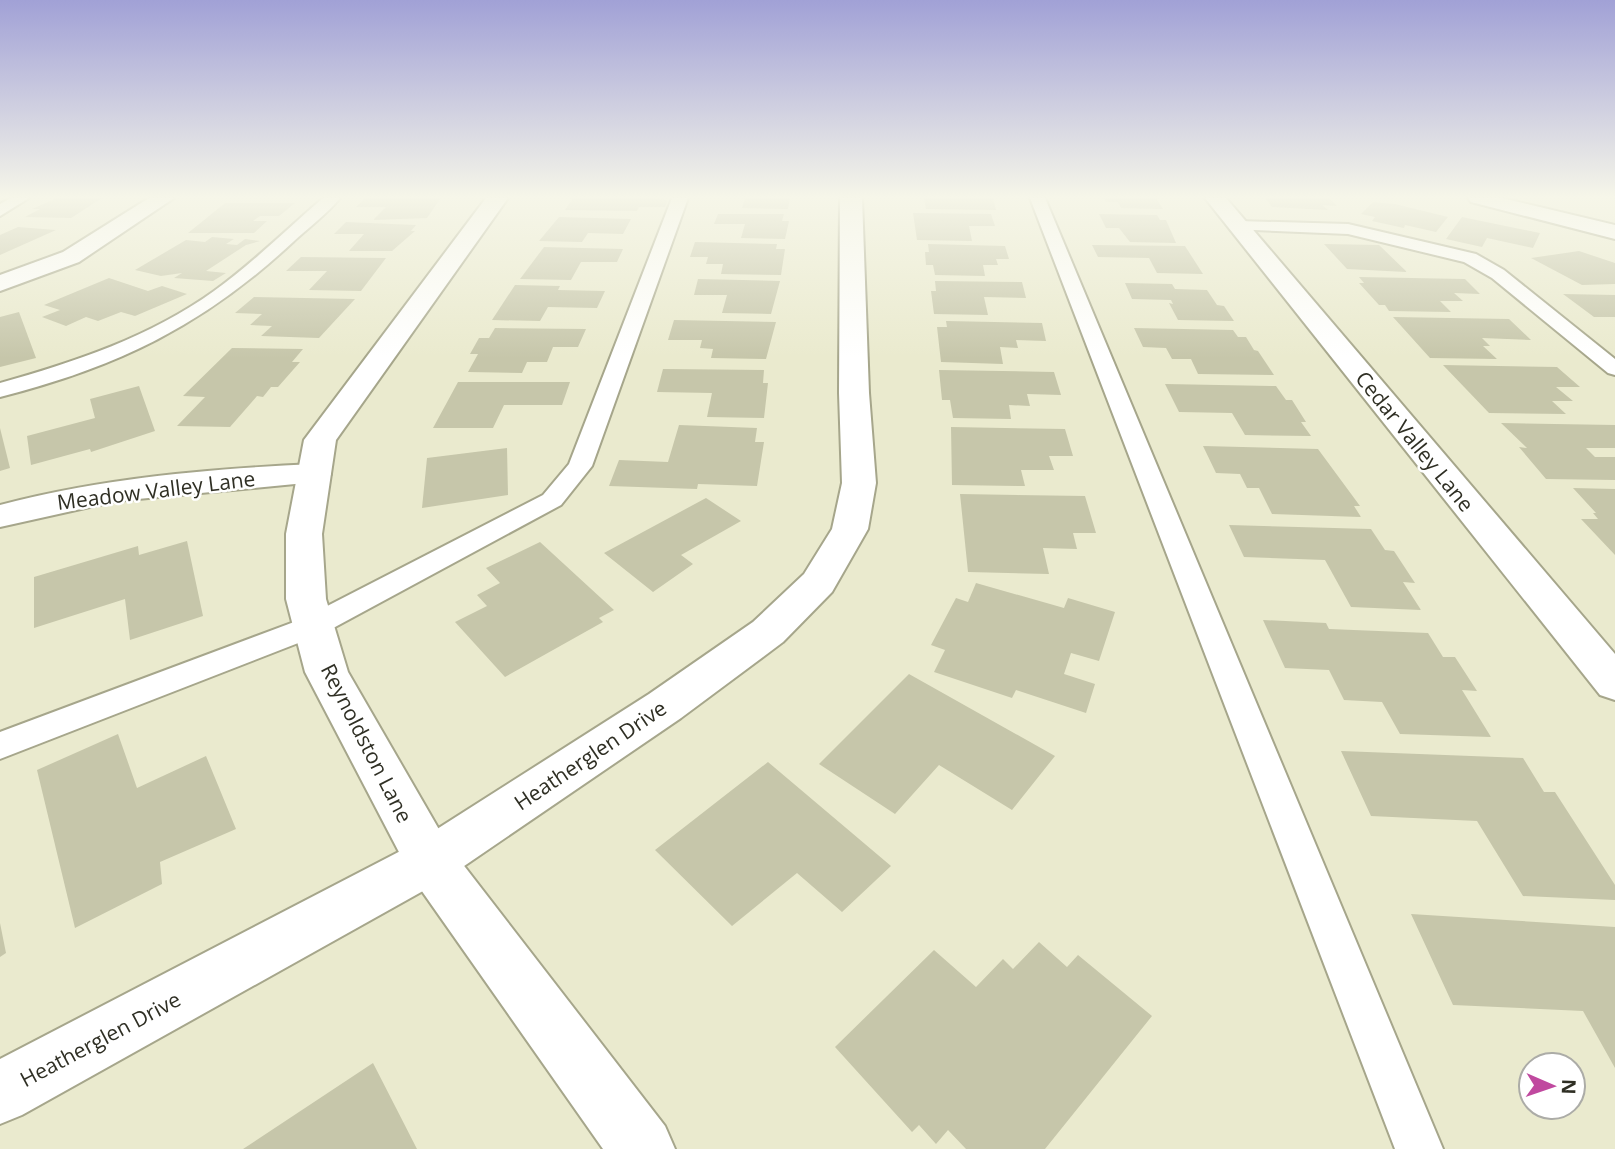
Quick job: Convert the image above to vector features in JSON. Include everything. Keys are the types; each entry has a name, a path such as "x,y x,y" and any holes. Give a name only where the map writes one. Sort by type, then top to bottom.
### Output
{"street":[{"path":"0,284 79,252"},
{"name":"Reynoldston Lane","path":"458,252 320,440 304,534 306,599 327,672 430,861 642,1149"},
{"name":"Heatherglen Drive","path":"0,1093 430,861 676,698 768,632 818,583 850,529 859,483 854,393 852,252"},
{"name":"Cedar Valley Lane","path":"1259,252 1615,684"},
{"name":"Meadow Valley Lane","path":"0,516 87,494 181,482 314,474"}],"lane":[{"path":"0,390 115,353 178,321 219,296 270,252"},
{"path":"0,746 313,626 552,500 580,466 660,252"},
{"path":"1059,252 1419,1149"},
{"path":"1443,252 1470,258 1499,274 1615,369"}],"building":[{"path":"166,252 236,252 206,271 226,273 213,281 174,278 182,273 161,276 135,270"},
{"path":"541,252 622,252 617,262 581,262 571,280 520,279"},
{"path":"692,252 785,252 781,275 721,274 723,264 706,264 708,257 690,257"},
{"path":"925,252 1007,252 1009,259 996,259 998,265 983,265 985,276 935,275 933,265 926,265"},
{"path":"1095,252 1189,252 1203,274 1157,273 1149,258 1098,257"},
{"path":"1331,252 1386,252 1407,272 1347,269"},
{"path":"1581,252 1615,263 1615,284 1582,285 1531,258"},
{"path":"301,257 386,258 361,291 309,290 327,271 286,271"},
{"path":"1359,277 1465,279 1480,294 1454,293 1463,301 1440,301 1451,312 1389,311 1385,305 1379,305 1359,283 1364,283"},
{"path":"109,278 148,291 162,286 187,294 135,316 121,312 98,321 86,317 66,326 42,317 60,310 44,305"},
{"path":"698,279 780,281 771,314 722,313 727,295 694,295"},
{"path":"935,281 1022,282 1026,298 984,297 988,315 934,314 931,291 936,291"},
{"path":"1125,283 1172,284 1175,289 1207,290 1217,305 1224,306 1234,321 1178,320 1169,303 1173,304 1171,300 1132,299"},
{"path":"515,285 560,286 558,290 605,291 597,308 548,307 540,321 492,320"},
{"path":"1563,294 1615,295 1615,317 1594,317"},
{"path":"254,297 355,299 319,338 261,336 272,326 250,325 262,314 235,313"},
{"path":"19,312 36,358 0,367 0,317"},
{"path":"1393,317 1509,319 1531,340 1482,338 1490,346 1483,346 1497,359 1430,358"},
{"path":"674,320 776,322 766,359 711,358 713,349 700,348 702,340 668,340"},
{"path":"946,321 1042,323 1046,341 1016,340 1018,348 1000,347 1003,364 941,362 937,327 947,327"},
{"path":"495,328 586,329 578,347 553,347 547,362 527,362 522,373 468,372 478,354 470,354 479,338 489,338"},
{"path":"1134,328 1233,330 1238,337 1246,337 1274,375 1198,374 1191,359 1172,359 1166,348 1143,347"},
{"path":"232,348 303,349 292,362 300,362 278,387 271,387 263,397 257,396 230,427 177,426 205,397 183,396"},
{"path":"1443,365 1557,367 1580,387 1556,387 1573,401 1552,401 1566,414 1489,413"},
{"path":"663,369 764,370 763,383 768,383 764,418 707,417 712,393 657,392"},
{"path":"939,370 1054,372 1061,395 1027,394 1030,406 1009,405 1011,419 953,418 950,400 942,400"},
{"path":"458,382 570,382 562,405 504,405 493,428 433,428"},
{"path":"1165,384 1276,386 1286,400 1292,400 1306,422 1301,422 1311,436 1245,435 1232,413 1179,412"},
{"path":"139,386 155,431 91,452 90,449 31,465 27,436 95,418 90,399"},
{"path":"1501,423 1615,425 1615,448 1586,448 1595,457 1615,457 1615,480 1546,479 1519,447 1527,448"},
{"path":"679,425 757,428 755,442 764,442 757,486 698,484 697,489 609,486 619,460 668,462"},
{"path":"951,427 1065,429 1073,456 1049,456 1054,470 1021,470 1025,486 952,485"},
{"path":"0,428 10,468 0,471"},
{"path":"1203,446 1318,449 1360,506 1354,506 1361,517 1272,514 1259,488 1247,488 1240,474 1216,473"},
{"path":"507,448 508,495 422,508 427,458"},
{"path":"1573,488 1615,489 1615,555 1581,519 1598,519 1593,513 1596,513"},
{"path":"960,494 1085,496 1096,533 1073,533 1077,549 1043,548 1049,574 968,572"},
{"path":"706,498 741,521 681,555 693,564 653,592 604,553"},
{"path":"1229,525 1371,529 1385,550 1394,551 1415,583 1403,582 1421,610 1351,607 1325,560 1244,557"},
{"path":"187,541 203,616 130,640 125,599 34,628 34,577 138,546 139,555"},
{"path":"540,542 614,610 599,618 603,622 505,677 455,622 487,606 477,595 500,583 486,568"},
{"path":"976,583 1064,608 1068,598 1115,612 1099,661 1071,653 1064,674 1095,684 1086,713 1016,690 1012,698 934,672 945,650 931,645 956,598 968,602"},
{"path":"1263,620 1326,623 1329,629 1428,633 1443,657 1455,657 1477,691 1462,690 1491,737 1400,734 1382,702 1344,700 1329,670 1285,668"},
{"path":"909,674 1055,756 1012,810 939,765 895,814 819,764"},
{"path":"118,734 137,788 206,756 236,829 160,862 162,884 75,928 37,770"},
{"path":"1341,751 1523,758 1544,792 1555,792 1615,885 1615,900 1523,896 1477,821 1371,816"},
{"path":"768,762 891,866 842,912 797,873 732,926 655,850"},
{"path":"1411,914 1615,927 1615,1068 1583,1011 1453,1005"},
{"path":"0,923 6,953 0,957"},
{"path":"1039,942 1067,967 1078,955 1152,1016 1045,1149 966,1149 948,1130 936,1144 919,1125 912,1132 835,1047 934,950 976,987 1003,959 1013,969"},
{"path":"373,1063 417,1149 243,1149"}]}
